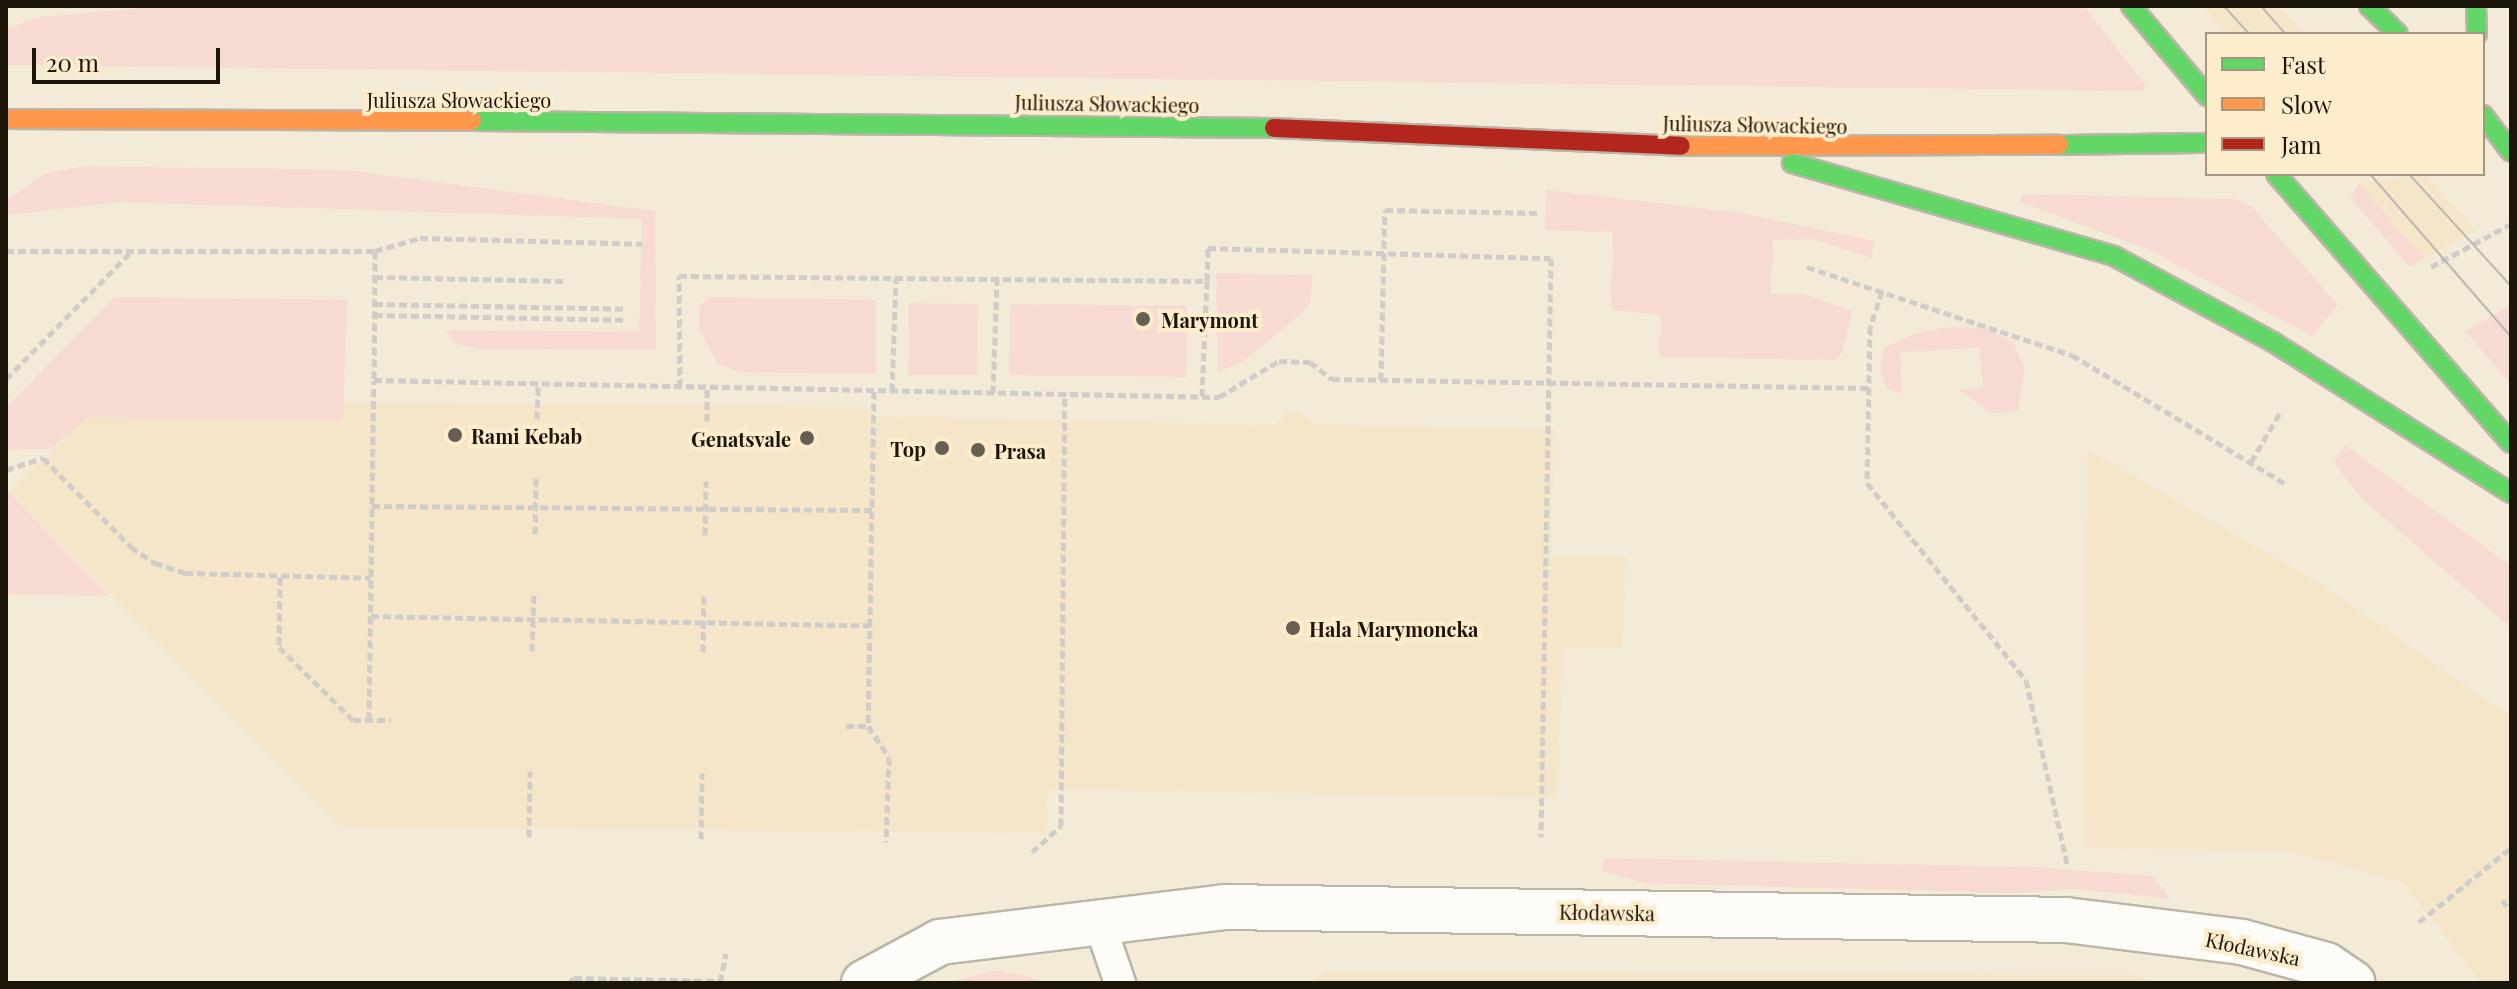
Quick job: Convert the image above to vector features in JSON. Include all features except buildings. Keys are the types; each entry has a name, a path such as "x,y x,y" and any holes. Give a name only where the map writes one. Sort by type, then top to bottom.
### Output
{"main road":[{"path":"2131,6 2205,94"},
{"path":"2369,6 2396,32"},
{"path":"2476,6 2477,32"},
{"path":"2485,115 2511,111"},
{"path":"2485,118 2511,152"},
{"name":"Juliusza Słowackiego","path":"6,119 1057,123 1386,130 1744,149 2205,143"},
{"path":"26,138 77,119"},
{"path":"1744,149 2114,256 2273,342 2511,493"},
{"path":"2278,176 2511,443"}],"street":[{"name":"Kłodawska","path":"864,983 940,942 1098,919 1224,907 2066,920 2242,942 2326,965 2353,983"}],"lane":[{"path":"1098,919 1120,983"}],"path":[{"path":"1381,380 1385,210 1537,213"},
{"path":"2430,268 2511,224"},
{"path":"6,251 375,251 420,238 642,244"},
{"path":"1202,396 1208,248 1551,258 1541,837"},
{"path":"6,379 133,251"},
{"path":"369,720 375,251"},
{"path":"1807,267 2072,355 2284,483"},
{"path":"680,387 679,276 1207,281"},
{"path":"375,277 566,281"},
{"path":"892,391 896,278"},
{"path":"993,393 997,279"},
{"path":"1882,291 1870,327 1867,483 2026,680 2067,863"},
{"path":"375,304 625,309"},
{"path":"375,315 625,320"},
{"path":"374,380 1219,397 1279,361 1310,362 1332,379 1869,388"},
{"path":"537,419 538,384"},
{"path":"707,387 707,421"},
{"path":"874,391 868,726 889,757 886,842"},
{"path":"1032,852 1061,826 1065,393"},
{"path":"2251,462 2286,403"},
{"path":"6,470 43,458 131,547 155,563 213,576 371,578"},
{"path":"535,534 536,478"},
{"path":"705,535 706,481"},
{"path":"372,506 872,510"},
{"path":"280,577 279,647 353,720 391,720"},
{"path":"532,651 534,593"},
{"path":"703,652 704,595"},
{"path":"371,616 870,626"},
{"path":"846,726 868,726"},
{"path":"529,837 530,771"},
{"path":"701,839 702,773"},
{"path":"2419,922 2509,853"},
{"path":"2502,900 2511,911"},
{"path":"569,983 574,978 720,982 726,954"}],"shaded area":[{"path":"168,6 2084,6 2146,86 2144,91 6,65 6,29 39,17"},
{"path":"2203,6 2279,6 2303,32 2225,32"},
{"path":"84,166 345,170 655,211 656,350 479,349 456,344 446,330 639,332 642,219 121,202 6,215 6,201 44,174"},
{"path":"2427,176 2476,230 2424,259 2359,183"},
{"path":"2359,183 2424,259 2410,267 2350,198"},
{"path":"1546,190 1742,213 1874,241 1871,258 1813,239 1773,240 1771,294 1804,294 1852,311 1842,353 1836,360 1659,357 1661,315 1611,310 1613,232 1545,230"},
{"path":"2022,194 2236,199 2252,207 2338,305 2312,336 2147,249 2020,202"},
{"path":"1216,273 1313,275 1310,303 1301,314 1244,361 1218,372"},
{"path":"115,297 347,300 343,421 89,417 51,449 6,450 6,407"},
{"path":"708,297 876,300 876,374 739,372 718,364 699,329 699,307"},
{"path":"909,303 978,304 977,375 908,375"},
{"path":"1010,304 1187,306 1186,377 1009,375"},
{"path":"2511,305 2511,384 2465,331"},
{"path":"1949,327 1986,328 2013,342 2025,368 2018,411 1991,413 1959,390 1983,388 1979,347 1900,353 1902,394 1887,389 1880,370 1884,348 1916,333"},
{"path":"344,402 868,407 869,416 1276,425 1285,413 1299,411 1315,425 1554,429 1551,555 1626,557 1623,649 1563,649 1557,798 1048,789 1046,833 341,827 8,492 88,417 343,421"},
{"path":"2345,445 2511,566 2511,628 2361,498 2334,463"},
{"path":"2087,449 2321,584 2511,717 2511,983 2482,983 2402,882 2286,851 2083,848"},
{"path":"8,492 109,596 6,594"},
{"path":"1604,858 2033,867 2153,876 2170,899 2076,889 2010,893 1644,883 1601,871"},
{"path":"995,971 1024,975 1048,983 944,983"},
{"path":"1329,971 2131,975 2165,983 1307,983"}],"tram line":[{"path":"2224,6 2247,32"},
{"path":"2261,6 2283,32"},
{"path":"2372,176 2511,337"},
{"path":"2411,176 2511,286"}],"traffic: fast":[{"path":"2131,6 2205,94"},
{"path":"2369,6 2396,32"},
{"path":"2476,6 2477,32"},
{"path":"2485,118 2511,152"},
{"path":"472,121 1274,128"},
{"path":"2059,145 2205,143"},
{"path":"1792,163 2114,256 2273,342 2511,493"},
{"path":"2278,176 2511,443"}],"traffic: slow":[{"path":"6,119 472,121"},
{"path":"1681,146 2059,145"}],"traffic: jam":[{"path":"1274,128 1681,146"}],"place":[{"name":"Marymont","path":"1143,319"},
{"name":"Rami Kebab","path":"455,435"},
{"name":"Genatsvale","path":"807,438"},
{"name":"Top","path":"942,448"},
{"name":"Prasa","path":"978,450"},
{"name":"Hala Marymoncka","path":"1293,628"}]}
